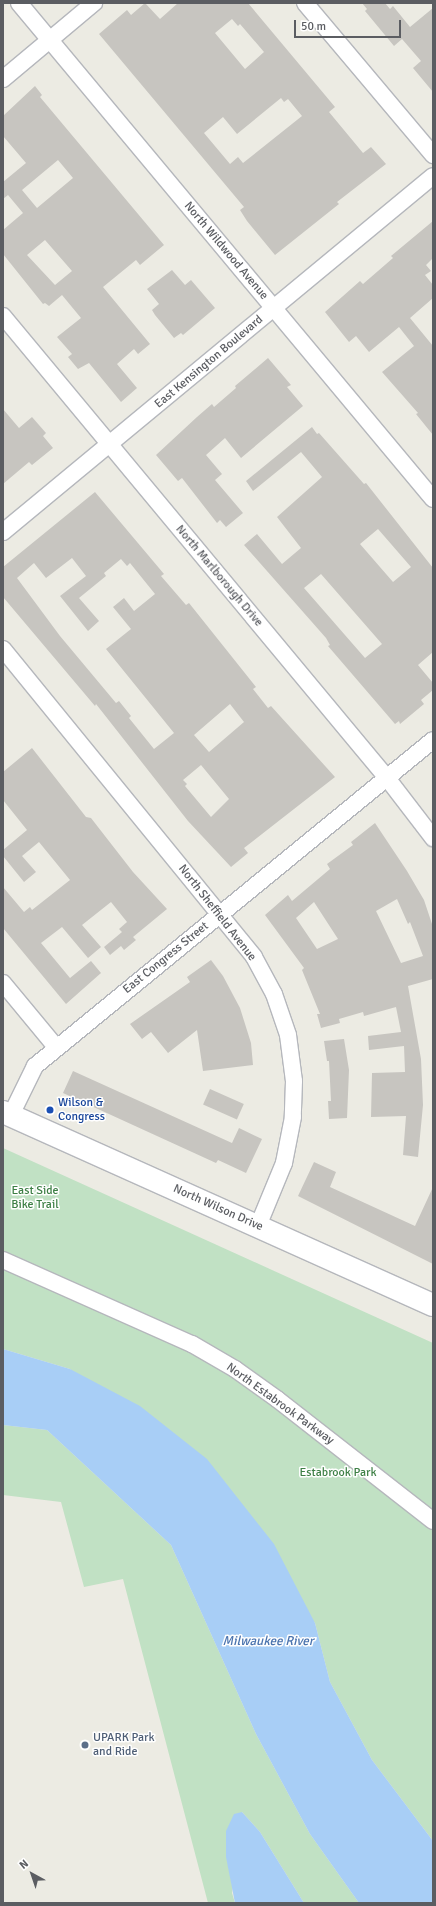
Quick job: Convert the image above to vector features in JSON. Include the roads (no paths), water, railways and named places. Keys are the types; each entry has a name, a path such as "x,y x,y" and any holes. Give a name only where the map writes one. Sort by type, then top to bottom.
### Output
{"street":[{"name":"North Wildwood Avenue","path":"19,3 433,499"},
{"path":"3,79 94,3"},
{"path":"305,3 433,155"},
{"name":"East Kensington Boulevard","path":"3,532 433,176"},
{"name":"North Marlborough Drive","path":"3,316 387,778 433,838"},
{"name":"North Sheffield Avenue","path":"3,649 254,957 274,994 288,1035 294,1081 293,1117 284,1163 258,1226"},
{"name":"East Congress Street","path":"7,1113 35,1066 433,740"},
{"path":"3,983 56,1048"},
{"name":"North Wilson Drive","path":"7,1113 433,1305"},
{"name":"North Estabrook Parkway","path":"3,1260 192,1344 235,1369 277,1399 433,1521"}],"water":[{"name":"Milwaukee River","path":"3,1349 70,1369 140,1406 207,1459 274,1544 315,1623 330,1682 372,1760 433,1841 433,1903 359,1903 310,1834 256,1734 171,1545 47,1430 3,1425"},
{"path":"242,1812 260,1832 304,1903 235,1903 226,1857 226,1831 234,1814"}],"place":[{"name":"Wilson & Congress","path":"50,1110"},
{"name":"UPARK Park and Ride","path":"85,1745"}],"park label":[{"name":"East Side Bike Trail","path":"35,1198"},
{"name":"Estabrook Park","path":"338,1473"}]}
